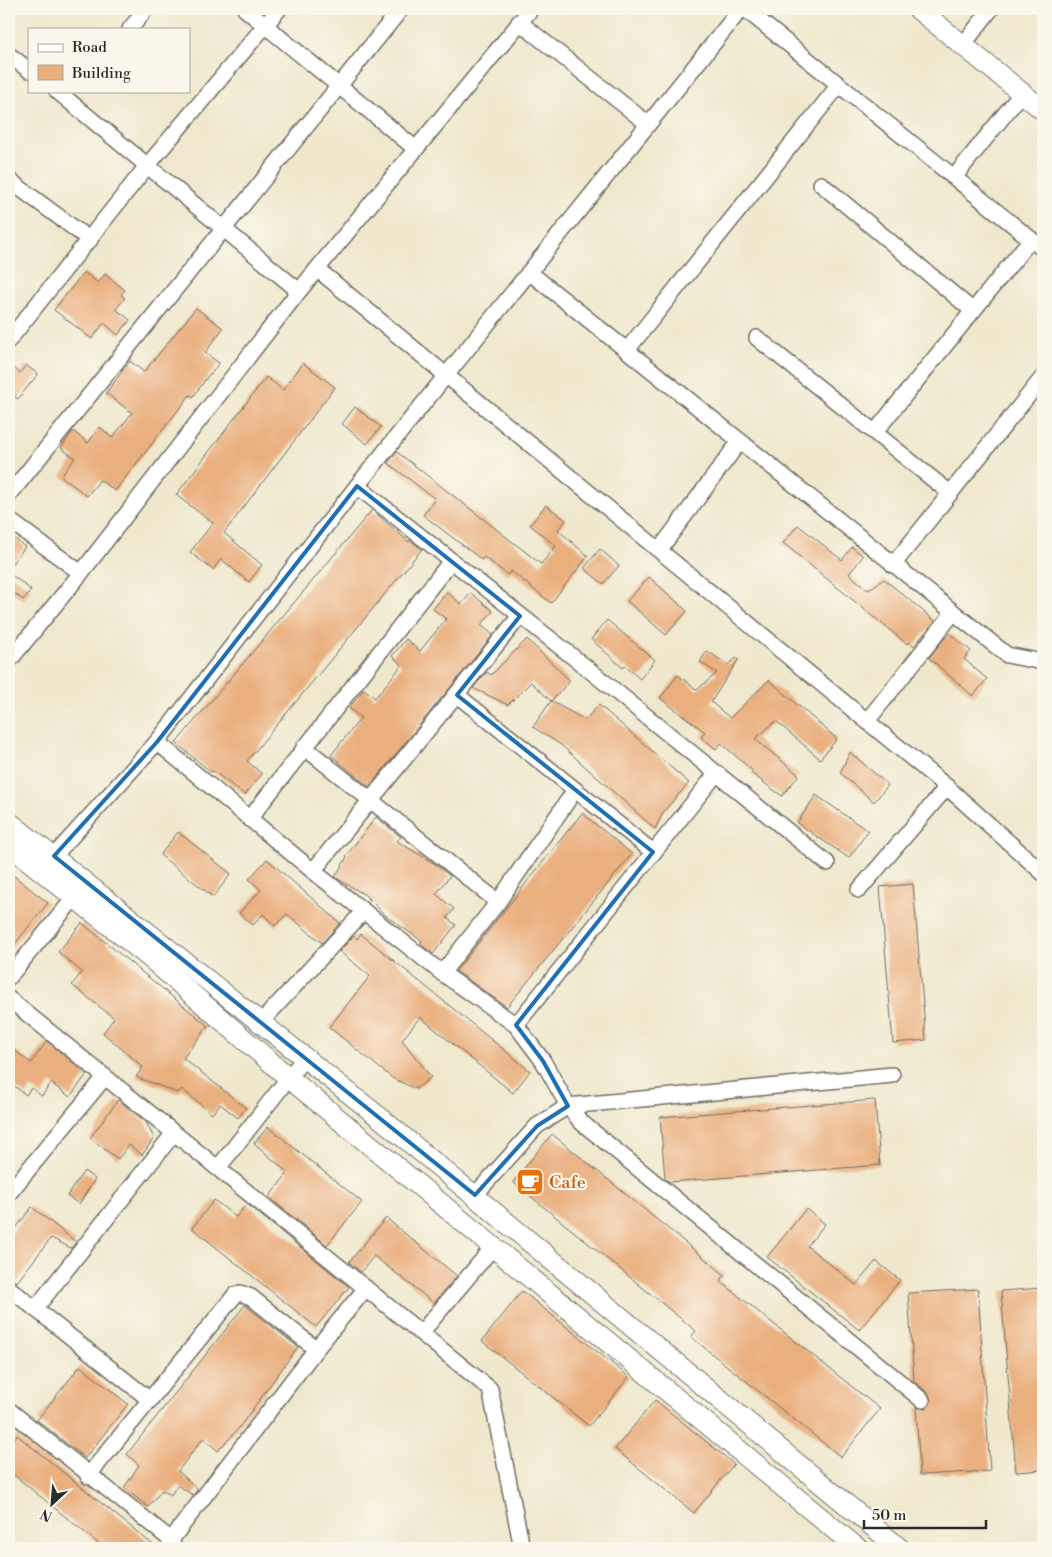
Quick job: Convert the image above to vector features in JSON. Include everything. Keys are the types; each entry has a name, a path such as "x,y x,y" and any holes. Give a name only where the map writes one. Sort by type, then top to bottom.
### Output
{"street":[{"path":"131,28 146,9"},
{"path":"245,9 416,149"},
{"path":"9,340 147,166 279,9"},
{"path":"9,494 401,9"},
{"path":"9,661 81,573 299,291 530,9"},
{"path":"54,856 157,742 357,486 741,9"},
{"path":"745,9 1043,248"},
{"path":"918,9 1043,110"},
{"path":"963,45 991,9"},
{"path":"519,22 648,124"},
{"path":"9,55 28,69"},
{"path":"627,350 839,85"},
{"path":"61,92 76,96 147,166 299,291"},
{"path":"955,176 1022,92"},
{"path":"9,180 90,240"},
{"path":"821,184 972,310"},
{"path":"875,432 1031,239"},
{"path":"317,269 446,377 660,549 867,721 946,787 1043,873"},
{"path":"529,272 1007,655 1043,662"},
{"path":"756,338 950,493"},
{"path":"893,565 1043,377"},
{"path":"660,549 740,441"},
{"path":"357,486 827,863"},
{"path":"9,520 81,573"},
{"path":"250,818 451,561"},
{"path":"867,721 954,613"},
{"path":"313,871 520,616"},
{"path":"457,695 653,852"},
{"path":"157,742 313,871 442,973 516,1025 544,1061 568,1106 581,1122 922,1400"},
{"path":"304,747 498,902"},
{"path":"516,1025 716,774"},
{"path":"859,890 946,787"},
{"path":"442,973 498,902 576,790"},
{"path":"9,822 54,856 475,1195 899,1548"},
{"path":"9,845 75,897 289,1078 857,1548"},
{"path":"9,977 75,897"},
{"path":"261,1022 364,911"},
{"path":"9,998 490,1389 522,1548"},
{"path":"218,1168 305,1057"},
{"path":"475,1195 537,1126 568,1106 892,1076"},
{"path":"9,1193 105,1077"},
{"path":"35,1309 174,1133"},
{"path":"421,1333 494,1246"},
{"path":"9,1288 150,1400"},
{"path":"9,1410 172,1544 316,1349 366,1288"},
{"path":"88,1476 235,1295 240,1294 251,1297 316,1349"},
{"path":"648,1374 665,1353"}],"highlighted area":[{"path":"357,486 520,616 457,695 653,852 516,1025 543,1061 568,1106 537,1126 475,1195 54,856 157,742"}],"building":[{"path":"84,272 98,283 105,274 125,290 121,295 125,298 116,309 130,320 118,335 104,323 92,339 54,310"},
{"path":"196,308 223,328 205,353 219,363 193,397 190,395 115,491 100,480 87,496 61,476 75,458 61,448 73,431 88,443 100,427 112,438 132,413 106,393 130,361 144,372"},
{"path":"303,363 335,387 224,533 262,565 249,582 221,559 213,570 190,552 213,523 176,495 266,377 283,390"},
{"path":"9,364 20,373 26,365 38,374 18,399 9,392"},
{"path":"355,407 381,427 367,444 342,424"},
{"path":"397,452 541,564 556,546 530,525 546,505 566,520 558,530 588,556 551,603 511,571 508,575 484,557 482,560 423,515 435,499 388,463"},
{"path":"372,510 409,542 410,540 422,549 247,761 262,774 245,795 213,771 211,772 176,743"},
{"path":"798,525 842,560 852,547 863,556 849,574 868,590 884,579 935,621 914,646 909,642 907,644 783,543"},
{"path":"9,534 25,547 9,567"},
{"path":"600,549 619,566 603,584 584,568"},
{"path":"9,573 31,590 23,600 9,589"},
{"path":"649,577 687,611 666,635 627,601"},
{"path":"447,592 461,604 471,593 493,611 481,625 493,635 369,787 331,755 361,718 349,708 364,689 375,698 402,665 392,656 406,639 420,651 446,619 433,609"},
{"path":"607,620 655,660 640,679 625,666 623,668 591,639"},
{"path":"949,633 971,651 964,659 987,679 973,696 929,658"},
{"path":"527,639 570,681 551,701 531,682 508,705 473,688 487,672 491,675"},
{"path":"707,651 728,665 736,658 738,660 711,702 730,718 769,680 837,739 820,759 776,721 755,739 799,775 782,796 751,773 753,771 721,743 716,749 701,737 705,732 660,698 678,675 697,690 717,673 700,662"},
{"path":"551,701 585,720 599,705 689,783 664,811 655,829 561,745 533,727"},
{"path":"850,752 888,785 874,802 840,773"},
{"path":"816,795 868,831 849,858 797,823"},
{"path":"582,813 632,854 507,1007 456,971"},
{"path":"376,817 401,837 397,841 435,864 450,876 436,894 454,909 447,918 456,925 433,954 420,944 422,941 386,916 365,895 335,877 346,856"},
{"path":"178,832 231,874 213,897 160,855"},
{"path":"267,859 340,923 322,943 287,914 275,926 263,914 253,925 239,913 261,890 249,879"},
{"path":"9,872 48,903 9,951"},
{"path":"913,884 926,1040 893,1043 880,887"},
{"path":"82,923 208,1026 183,1058 246,1108 238,1118 220,1104 212,1114 182,1089 178,1093 136,1077 143,1067 103,1033 114,1018 72,985 82,972 58,952"},
{"path":"361,934 530,1071 513,1093 420,1017 402,1040 431,1077 416,1089 392,1078 329,1027 370,976 339,951 354,936 357,939"},
{"path":"47,1041 87,1074 70,1097 51,1083 42,1096 31,1088 26,1095 9,1082 9,1046 31,1063"},
{"path":"118,1100 146,1122 154,1138 142,1155 129,1145 118,1159 90,1138"},
{"path":"875,1100 880,1165 670,1182 665,1179 660,1117"},
{"path":"268,1127 362,1202 327,1245 269,1197 288,1173 254,1143"},
{"path":"552,1134 725,1275 720,1281 880,1409 841,1457 691,1337 696,1331 513,1182"},
{"path":"84,1171 95,1179 79,1204 67,1196"},
{"path":"214,1200 236,1217 247,1204 349,1287 316,1327 192,1228"},
{"path":"32,1207 76,1242 71,1248 51,1238 17,1282 9,1279 9,1237"},
{"path":"806,1209 825,1224 807,1246 856,1285 876,1261 900,1280 859,1330 767,1257"},
{"path":"386,1218 457,1276 434,1303 374,1256 361,1272 349,1262"},
{"path":"1043,1288 1043,1470 1016,1472 1001,1291"},
{"path":"978,1289 990,1471 920,1475 916,1407 926,1409 931,1401 928,1393 914,1381 908,1293"},
{"path":"522,1291 629,1377 589,1426 482,1341"},
{"path":"245,1305 298,1347 238,1429 218,1451 203,1438 178,1471 198,1489 193,1495 177,1485 171,1495 162,1490 148,1507 124,1488 139,1465 127,1454"},
{"path":"80,1366 128,1404 85,1458 37,1420"},
{"path":"655,1400 734,1464 694,1513 615,1449"},
{"path":"17,1435 157,1548 104,1548 9,1471 9,1445"}],"place":[{"name":"Cafe","path":"530,1182"}]}
